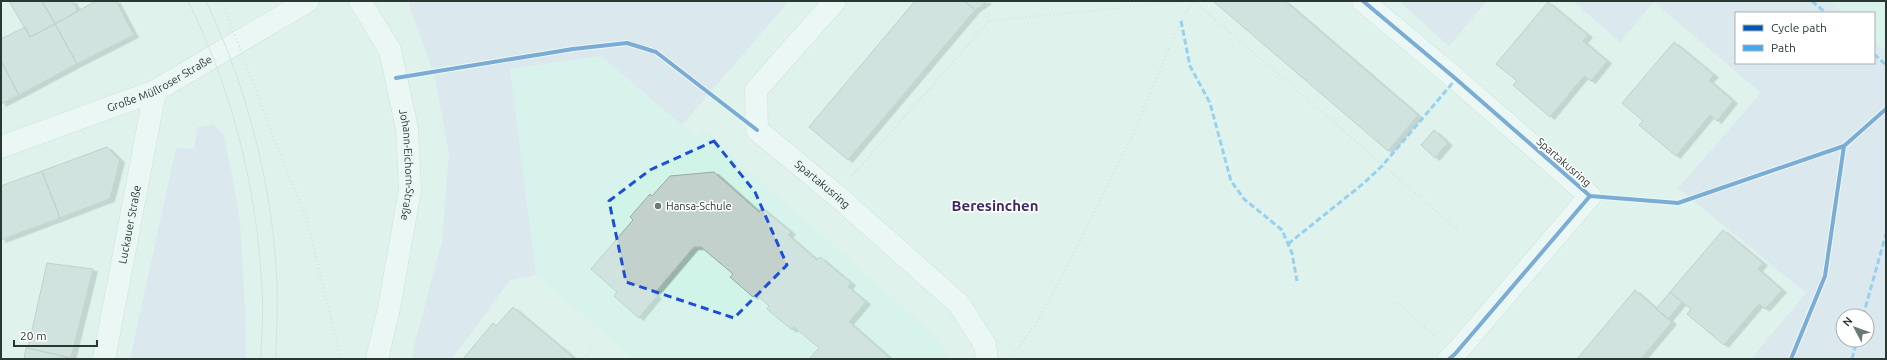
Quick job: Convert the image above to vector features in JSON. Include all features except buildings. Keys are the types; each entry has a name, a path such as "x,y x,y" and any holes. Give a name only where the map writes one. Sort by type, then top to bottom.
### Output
{"street":[{"name":"Große Müllroser Straße","path":"1,147 155,91 308,1"},
{"name":"Johann-Eichorn-Straße","path":"360,1 390,50 407,128 410,190 390,308 377,359"},
{"name":"Spartakusring","path":"835,1 756,90 757,130 836,195 959,304 985,345 987,359"},
{"name":"Spartakusring","path":"1363,1 1456,79 1590,196 1452,357"},
{"name":"Luckauer Straße","path":"104,359 155,91"}],"path":[{"path":"222,1 273,136 307,220 341,359"},
{"path":"836,195 989,22 1188,1"},
{"path":"1010,359 1038,321 1076,250 1131,138 1180,21 1193,1 1459,231"},
{"path":"980,6 989,22"},
{"path":"1397,303 1452,357"},
{"path":"583,359 592,349"}],"highlighted area":[{"path":"714,141 755,192 787,265 734,318 626,282 609,201 650,170"}],"shaded area":[{"path":"411,1 789,1 682,125 601,56 510,69 536,275 510,280 452,359 412,359 413,350 442,241 449,154 435,77 409,5"},
{"path":"1399,1 1487,1 1449,46"},
{"path":"1573,1 1830,1 1842,12 1735,12 1735,64 1875,64 1875,41 1886,51 1886,359 1751,359 1806,293 1678,188 1761,93 1654,2 1620,42"},
{"path":"1830,1 1886,1 1886,51 1875,41 1875,12 1842,12"},
{"name":"Hansa-Schule","path":"601,56 696,136 702,129 935,335 951,359 633,359 536,275 510,69"},
{"path":"213,124 223,134 231,169 240,223 245,306 246,359 130,359 176,148 194,149 198,127"}],"tram line":[{"path":"188,1 204,35 230,105 248,178 255,214 263,298 261,359"},
{"path":"206,1 234,68 264,174 270,210 277,283 276,359"}],"marked path":[{"path":"1812,1 1825,12"},
{"path":"1181,21 1190,66 1210,103 1231,181 1244,199 1282,230 1292,253 1297,281"},
{"path":"1875,55 1886,65"},
{"path":"1288,244 1364,183 1382,166 1456,79"},
{"path":"1865,308 1886,234"},
{"path":"1852,359 1855,348"}],"cycle path":[{"path":"1363,1 1456,79 1590,196 1455,354 1449,359"},
{"path":"396,78 573,49 627,43 656,52 757,130"},
{"path":"1590,196 1678,203 1844,146 1886,109"},
{"path":"1791,359 1825,276 1844,146"}],"place":[{"name":"Hansa-Schule","path":"658,206"}],"district":[{"name":"Beresinchen","path":"995,205"}]}
